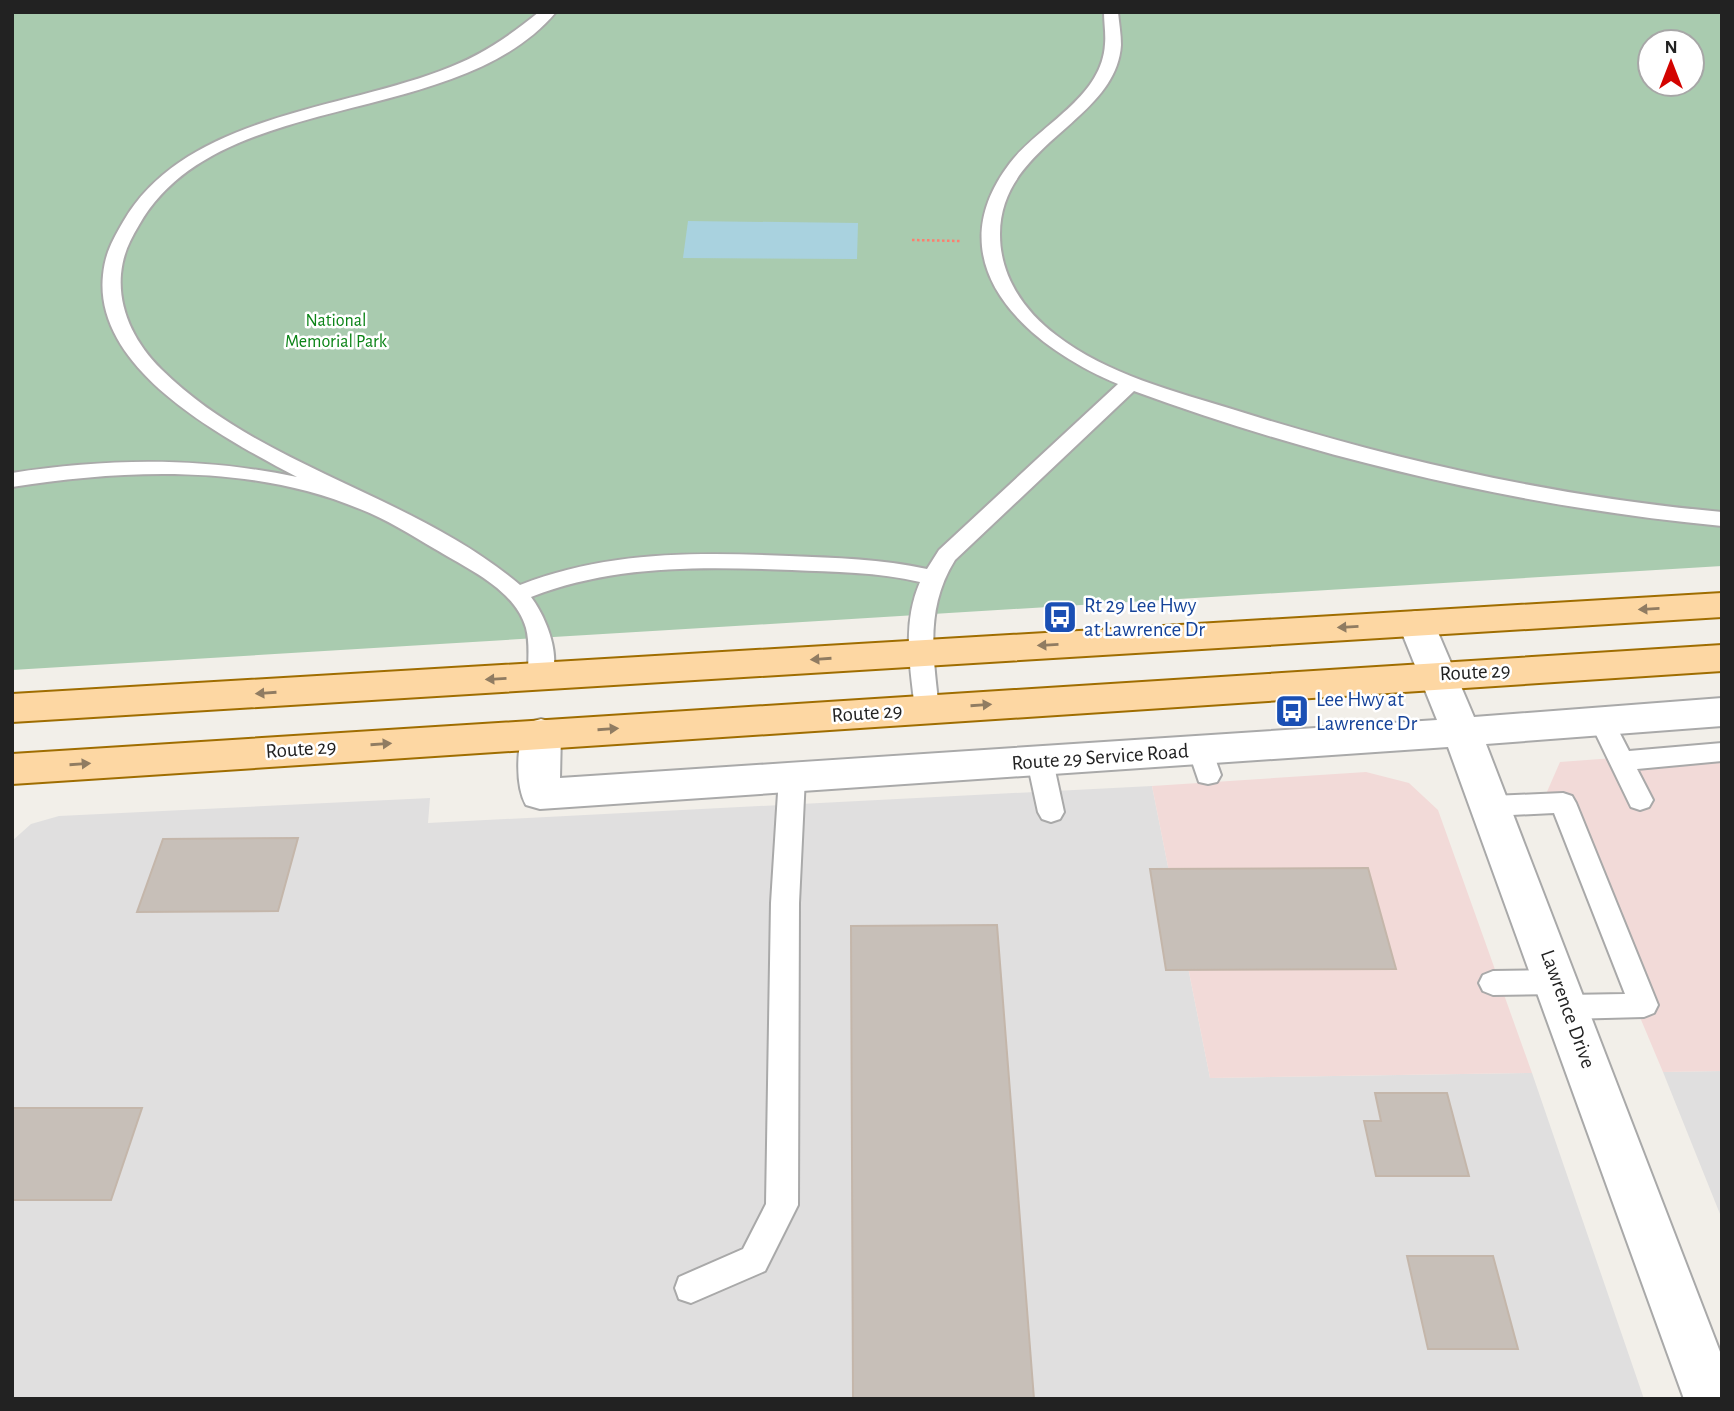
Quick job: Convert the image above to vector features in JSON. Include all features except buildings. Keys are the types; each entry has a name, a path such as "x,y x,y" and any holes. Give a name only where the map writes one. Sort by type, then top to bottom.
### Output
{"main road":[{"path":"12,708 1722,605"},
{"name":"Route 29","path":"12,769 1440,674 1722,658"}],"street":[{"name":"Lawrence Drive","path":"1416,623 1440,674 1492,806 1711,1399"},
{"name":"Route 29 Service Road","path":"541,733 540,794 1040,761 1205,763 1462,729 1722,712"}],"lane":[{"path":"540,676 538,627 519,594 488,571 414,527 357,500 201,413 165,387 139,358 121,330 111,296 111,264 119,238 135,212 161,185 189,164 228,143 316,111 447,73 518,38 549,12"},
{"path":"1111,12 1115,29 1113,52 1105,74 1084,103 1012,170 999,193 991,220 993,264 1004,290 1023,316 1050,340 1132,382 1275,430 1385,460 1609,505 1722,519"},
{"path":"927,709 921,604 931,577 947,555 1132,382"},
{"path":"12,480 89,471 196,471 234,474 298,485 357,500"},
{"path":"519,594 583,570 637,562 710,560 878,566 931,577"},
{"path":"1601,720 1640,800"},
{"path":"1621,761 1722,752"},
{"path":"1040,761 1051,812"},
{"path":"691,1288 754,1260 782,1205 785,903 792,778"},
{"path":"1492,806 1563,803 1644,1005 1493,983"}],"path":[{"path":"912,240 956,241"}],"shaded area":[{"path":"1722,750 1722,1071 1663,1072 1546,794 1560,762"},
{"path":"1366,772 1409,783 1438,810 1532,1073 1210,1078 1152,786"},
{"path":"1152,786 1210,1078 1532,1073 1644,1399 12,1399 12,841 31,824 59,816 430,798 428,823"},
{"path":"1722,1071 1722,1219 1663,1072"}],"green space":[{"name":"National Memorial Park","path":"12,12 1722,12 1722,566 12,670"}],"water":[{"path":"688,221 858,223 857,259 683,258"}],"place":[{"name":"Rt 29 Lee Hwy at Lawrence Dr","path":"1060,617"},
{"name":"Lee Hwy at Lawrence Dr","path":"1292,711"}]}
